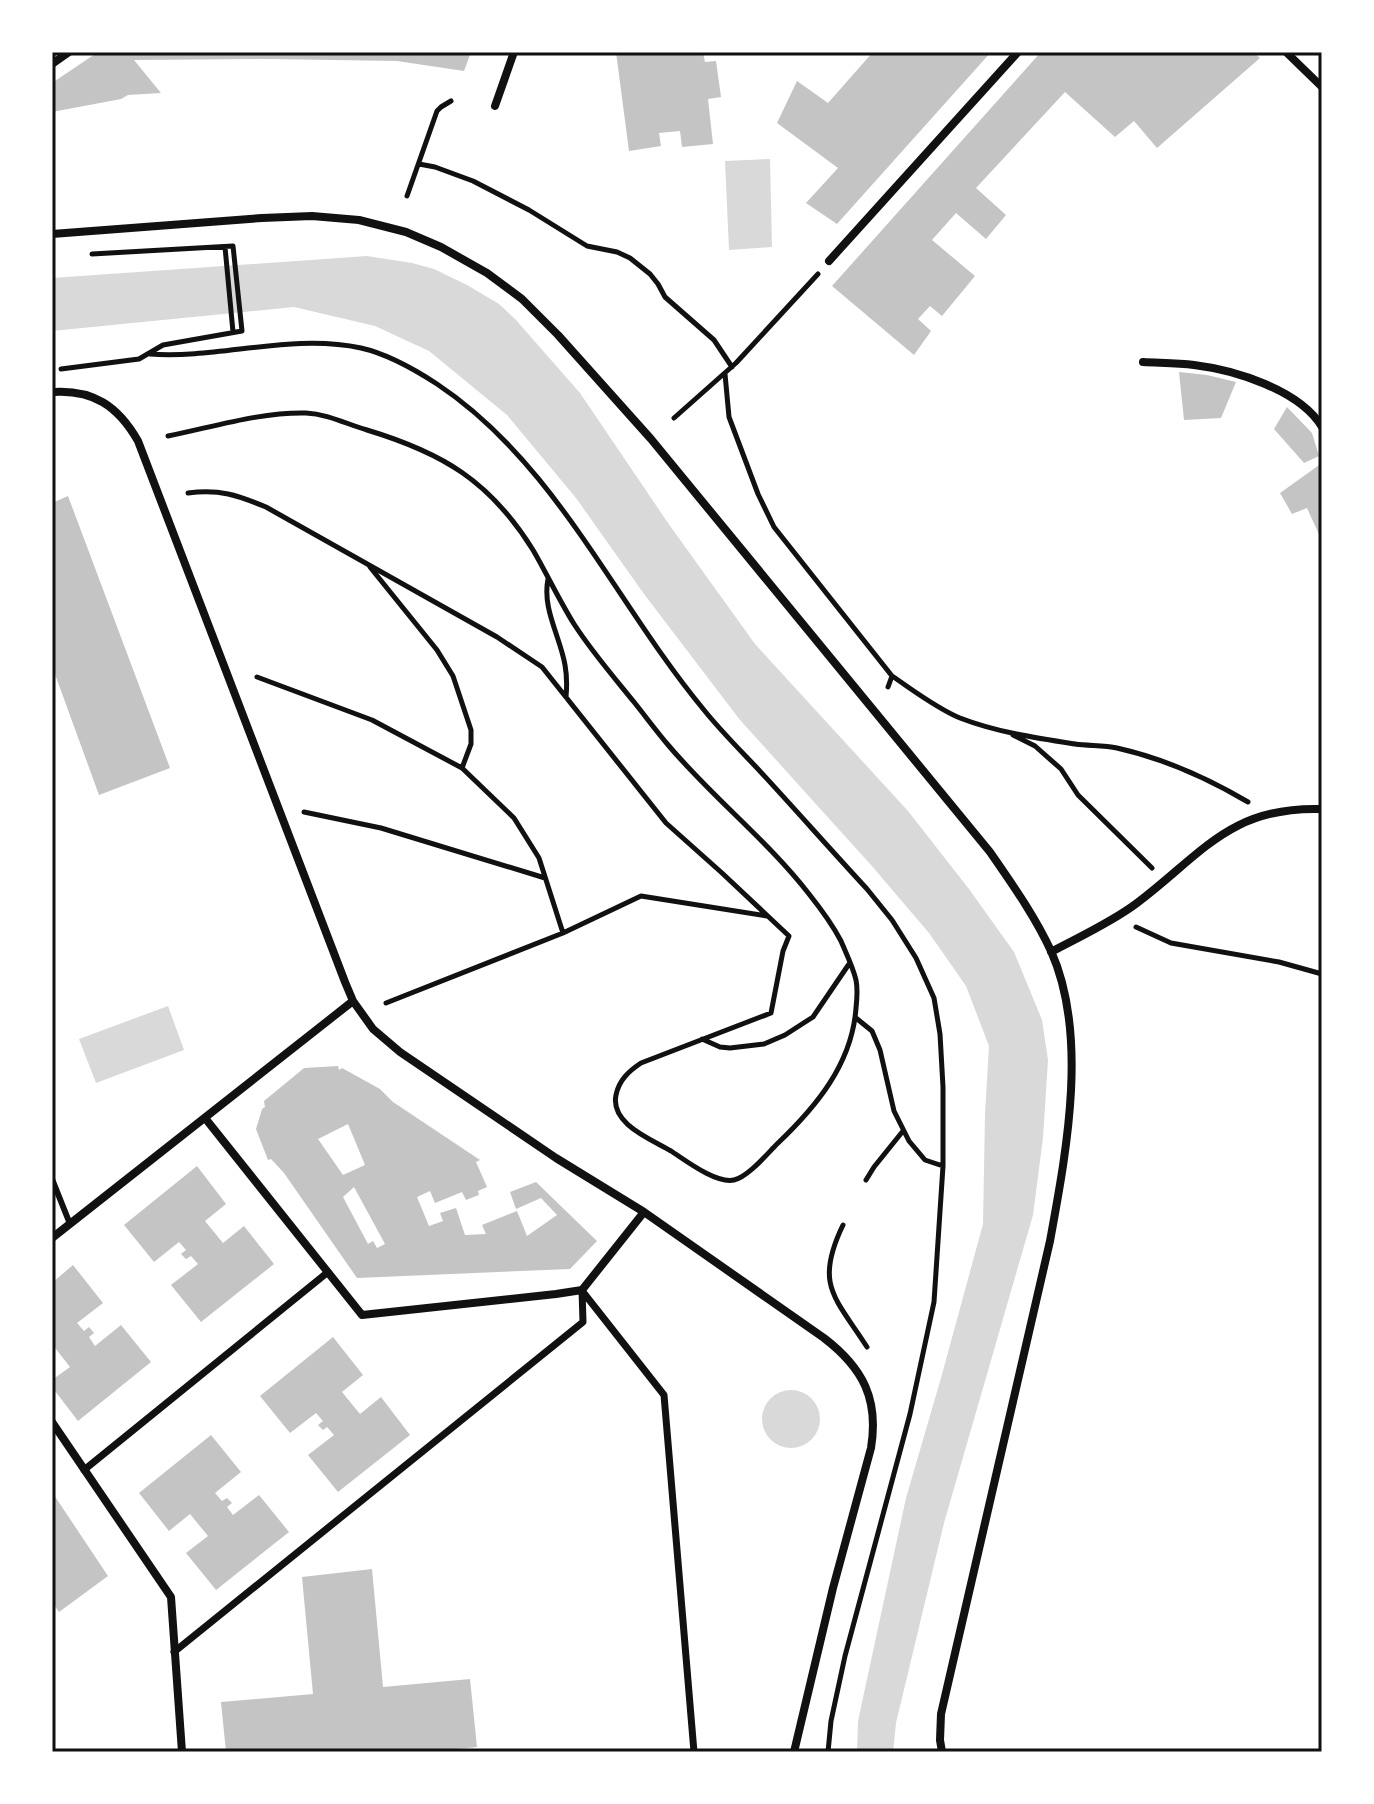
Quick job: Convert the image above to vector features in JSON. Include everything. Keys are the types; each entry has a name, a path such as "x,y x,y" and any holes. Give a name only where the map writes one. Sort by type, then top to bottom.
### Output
{"street":[{"path":"52,64 69,52"},
{"path":"495,106 514,52"},
{"path":"829,261 1018,52"},
{"path":"1286,52 1322,87"},
{"path":"52,234 262,218 312,216 359,220 406,232 441,247 487,273 522,299 558,335 661,451 990,852 1025,904 1051,952 1064,988 1071,1040 1072,1082 1061,1181 1050,1241 941,1714 942,1752"},
{"path":"1143,362 1195,365 1228,372 1278,389 1294,398 1322,427"},
{"path":"52,392 87,394 104,403 120,415 138,441 353,1001 373,1029 400,1052 556,1158 644,1212 836,1347 860,1375 874,1412 871,1448 833,1588 794,1752"},
{"path":"1051,952 1134,906 1211,841 1235,826 1286,810 1322,809"},
{"path":"52,1238 353,1001"},
{"path":"205,1118 362,1315 582,1290"},
{"path":"174,1652 583,1322 582,1290 644,1212"},
{"path":"84,1470 328,1272"},
{"path":"582,1290 664,1395 694,1752"},
{"path":"52,1422 171,1597 182,1752"}],"lane":[{"path":"52,1179 70,1224"}],"path":[{"path":"407,196 437,111 448,102"},
{"path":"419,164 483,186 587,246 630,258 650,274 665,297 714,340 732,367"},
{"path":"54,370 139,359 163,345 233,332 225,247 83,254"},
{"path":"674,418 732,367 829,261"},
{"path":"150,354 173,356 297,344 360,348 390,358 451,393 519,455 554,498 704,711 867,889 892,920 916,958 934,998 943,1087 943,1166 934,1302 910,1414 845,1656 831,1721 828,1752"},
{"path":"725,374 729,417 774,527 892,676 960,717 1009,732 1116,748 1180,769 1228,790 1269,814"},
{"path":"168,436 267,415 309,413 332,416 385,435 438,457 462,471 511,518 594,654 669,747 801,884 841,941 855,976 856,1018 851,1042 839,1071 814,1106 744,1175 734,1180 721,1179 630,1126 619,1115 615,1105 617,1092 630,1070 641,1063 771,1013 783,951 789,936 666,823 542,667 497,637 266,507 236,494 188,493"},
{"path":"366,563 437,650 453,676 471,730 471,744 462,768"},
{"path":"548,578 545,592 565,663 566,697"},
{"path":"888,687 892,676"},
{"path":"257,677 372,720 462,768 514,818 539,858 563,933"},
{"path":"1009,732 1035,746 1061,769 1078,795 1145,860 1162,882"},
{"path":"304,812 381,828 545,878"},
{"path":"386,1003 563,933 641,896 768,916"},
{"path":"1113,917 1171,943 1279,962 1322,974"},
{"path":"702,1039 730,1048 764,1044 785,1035 813,1017 850,963"},
{"path":"856,1018 872,1031 876,1040 894,1111 903,1131 925,1160 943,1166"},
{"path":"866,1180 903,1131"},
{"path":"843,1225 828,1271 832,1292 867,1347"}],"shaded area":[{"path":"770,159 772,247 729,250 725,161"},
{"path":"367,256 434,269 499,304 516,320 580,393 755,644 908,811 969,889 1014,952 1042,1020 1048,1060 1043,1138 1033,1215 944,1523 896,1723 893,1752 857,1752 858,1721 906,1498 983,1224 989,1046 966,986 929,933 740,720 576,498 507,415 429,351 375,326 294,307 52,331 52,278"},
{"path":"168,1006 184,1050 96,1083 79,1039"},
{"path":"791,1390 812,1398 820,1419 812,1440 791,1448 770,1440 762,1419 770,1398"}],"building":[{"path":"98,52 471,52 464,71 397,61 134,60 161,93 128,95 52,112 52,83"},
{"path":"616,52 703,52 705,62 716,61 721,97 708,99 713,144 682,147 680,131 659,133 661,146 629,151"},
{"path":"873,52 991,52 837,224 806,203 838,168 777,123 797,81 828,103"},
{"path":"1041,52 1253,52 1260,58 1157,148 1134,121 1115,137 1065,92 976,188 1006,215 986,239 956,213 932,240 975,276 942,316 930,306 918,319 931,331 914,355 832,286"},
{"path":"1179,372 1236,382 1221,418 1184,420"},
{"path":"1287,407 1312,433 1319,456 1304,463 1274,429"},
{"path":"1322,463 1322,541 1307,508 1292,514 1280,493"},
{"path":"68,496 170,768 99,795 52,666 52,503"},
{"path":"304,1068 342,1068 380,1089 393,1102 480,1160 476,1162 487,1187 478,1191 479,1195 466,1200 462,1192 435,1203 430,1191 417,1197 429,1226 443,1221 440,1213 456,1208 465,1235 486,1234 482,1225 517,1211 527,1236 557,1215 541,1198 516,1209 510,1192 536,1182 597,1241 570,1269 357,1278 284,1173 271,1159 268,1160 256,1129 265,1107 264,1101","holes":["348,1124 365,1165 343,1175 318,1139","354,1187 385,1244 377,1248 373,1241 368,1244 343,1197"]},
{"path":"197,1166 226,1204 205,1221 223,1243 244,1226 274,1264 201,1322 171,1285 198,1264 191,1256 186,1259 181,1254 186,1250 179,1242 154,1262 124,1225"},
{"path":"73,1265 103,1303 77,1323 84,1331 89,1327 94,1333 89,1337 95,1346 121,1325 151,1362 78,1421 52,1387 52,1380 70,1367 52,1344 52,1283"},
{"path":"333,1337 363,1375 342,1392 360,1414 381,1397 410,1435 338,1492 308,1455 334,1435 327,1427 323,1430 318,1425 323,1421 316,1413 290,1433 260,1396"},
{"path":"211,1435 241,1472 215,1493 222,1501 227,1498 232,1503 227,1507 233,1515 259,1495 289,1532 216,1590 186,1553 208,1536 190,1514 169,1531 139,1493"},
{"path":"52,1492 108,1576 59,1612 52,1602"},
{"path":"372,1569 383,1687 470,1679 477,1747 426,1752 226,1752 221,1702 313,1694 302,1577"}]}
